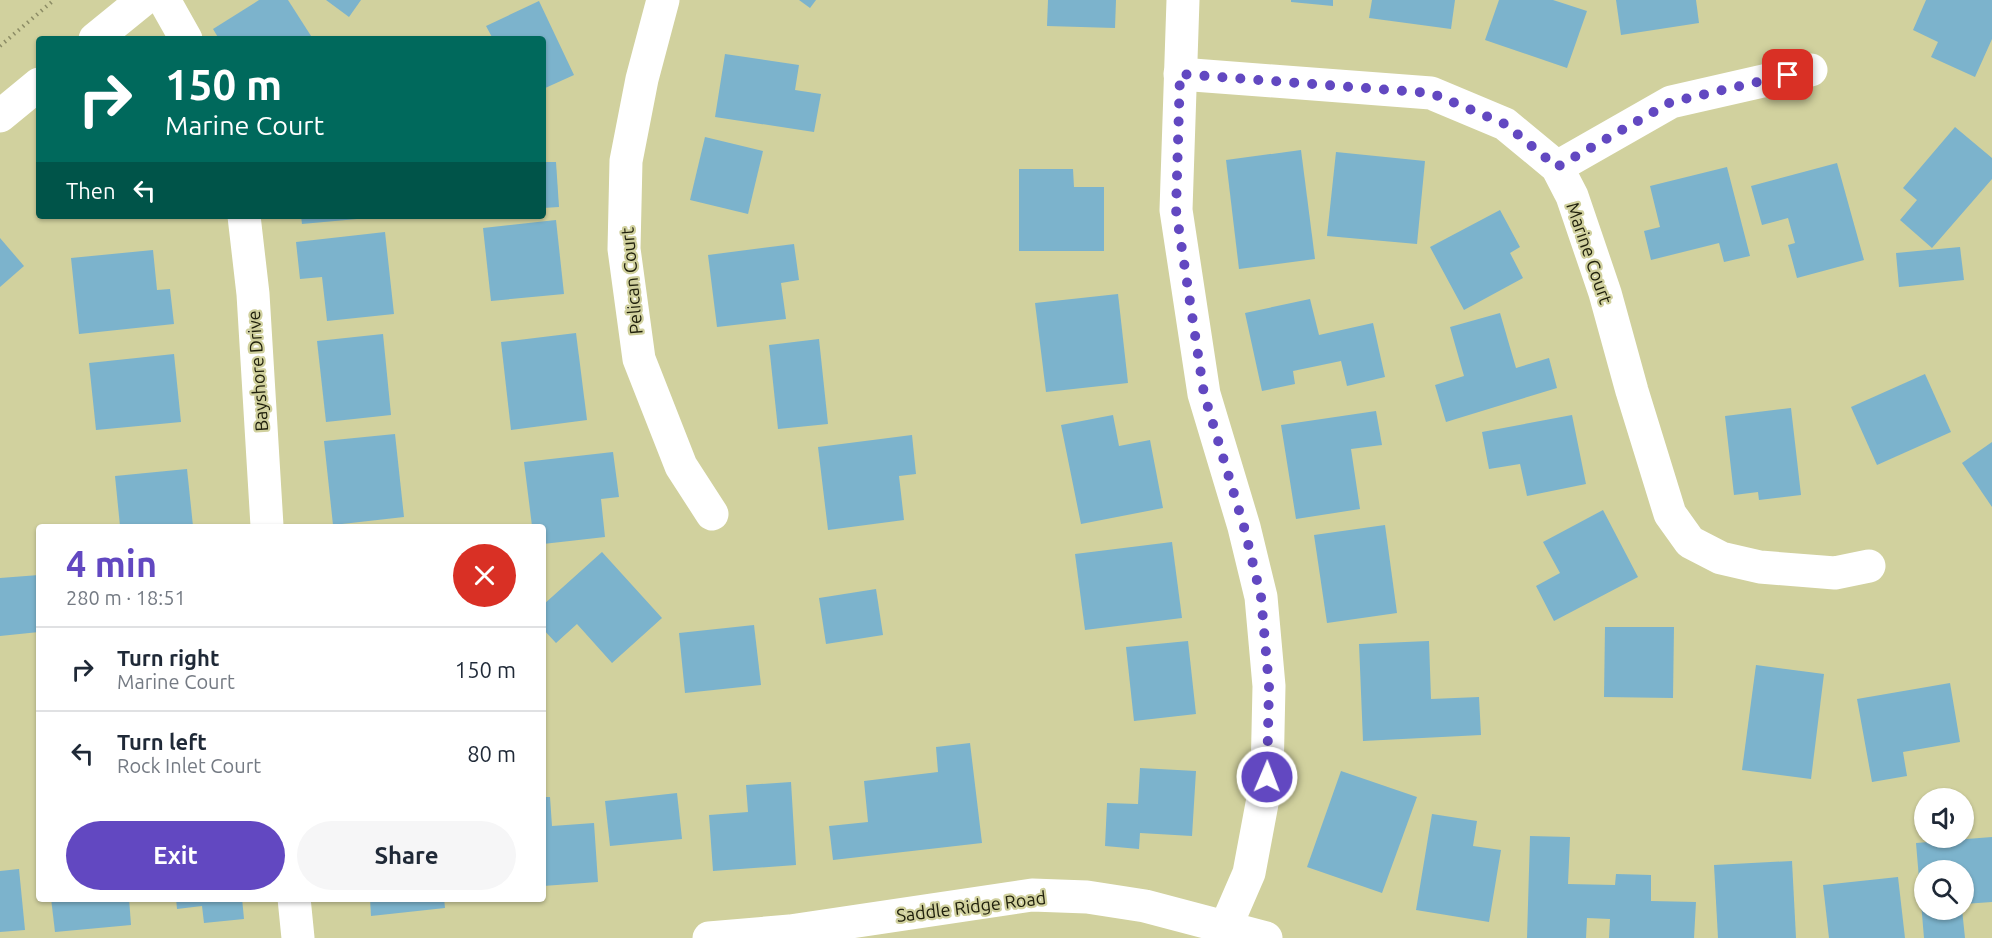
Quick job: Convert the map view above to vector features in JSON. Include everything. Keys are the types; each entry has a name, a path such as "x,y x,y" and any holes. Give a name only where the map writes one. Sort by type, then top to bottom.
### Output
{"street":[{"path":"99,36 143,0"},
{"path":"164,0 184,36"},
{"name":"Pelican Court","path":"663,0 642,79 626,161 624,249 639,359 681,466 712,514"},
{"path":"1183,0 1176,210 1204,394 1244,527 1261,597 1269,686 1267,777 1249,873 1226,926"},
{"path":"1557,167 1671,102 1811,70"},
{"name":"Marine Court","path":"1180,74 1431,93 1505,124 1557,167 1572,196 1605,293 1670,514 1690,542 1721,558 1760,567 1835,573 1869,566"},
{"path":"0,116 36,86"},
{"name":"Bayshore Drive","path":"244,219 253,294 267,524"},
{"name":"Saddle Ridge Road","path":"709,938 791,934 1032,896 1088,897 1145,906 1266,938"},
{"path":"294,902 298,938"}],"path":[{"path":"0,46 54,0"}],"building":[{"path":"259,0 288,0 311,36 217,36 213,29"},
{"path":"326,0 361,0 349,17"},
{"path":"799,0 816,0 810,8"},
{"path":"1048,0 1116,0 1115,28 1047,26"},
{"path":"1291,0 1333,0 1333,6 1291,2"},
{"path":"1372,0 1455,0 1451,29 1369,18"},
{"path":"1499,0 1553,0 1587,11 1567,68 1485,40"},
{"path":"1616,0 1696,0 1699,23 1621,35"},
{"path":"1926,0 1992,0 1992,39 1975,77 1931,57 1938,42 1913,30"},
{"path":"539,1 574,75 546,88 546,36 491,36 486,26"},
{"path":"725,54 799,65 795,90 821,94 814,132 715,117"},
{"path":"1955,127 1992,158 1992,179 1932,248 1900,220 1917,200 1903,188"},
{"path":"705,137 763,151 748,214 690,200"},
{"path":"1301,150 1315,259 1239,269 1226,160"},
{"path":"1336,152 1425,161 1417,244 1327,236"},
{"path":"546,162 556,162 559,207 546,208"},
{"path":"1837,163 1864,260 1797,278 1788,245 1795,243 1788,218 1762,225 1751,186"},
{"path":"1727,167 1750,256 1724,262 1719,243 1651,260 1644,231 1660,227 1650,186"},
{"path":"1019,169 1073,169 1074,187 1104,187 1104,251 1019,251"},
{"path":"1500,210 1520,247 1510,253 1523,278 1464,310 1430,247"},
{"path":"301,219 357,219 302,224"},
{"path":"556,220 564,294 491,301 483,228"},
{"path":"385,232 394,314 327,321 322,277 300,279 296,242"},
{"path":"0,238 24,266 0,287"},
{"path":"794,244 799,280 781,283 786,319 717,327 708,255"},
{"path":"1960,247 1964,280 1899,287 1896,253"},
{"path":"153,250 157,290 170,289 174,324 79,334 71,258"},
{"path":"1118,294 1128,383 1046,392 1035,303"},
{"path":"1310,299 1319,335 1373,323 1385,377 1347,386 1341,361 1293,371 1295,384 1262,391 1245,313"},
{"path":"1500,313 1516,368 1549,358 1557,388 1446,422 1435,385 1464,376 1450,327"},
{"path":"576,333 587,420 511,430 501,342"},
{"path":"383,334 391,415 326,422 317,341"},
{"path":"819,339 828,424 778,429 769,345"},
{"path":"174,354 181,422 96,430 89,363"},
{"path":"1925,374 1951,432 1877,465 1851,407"},
{"path":"1791,408 1801,495 1759,500 1758,492 1734,495 1725,416"},
{"path":"1376,411 1382,445 1351,449 1360,509 1296,519 1281,425"},
{"path":"1113,415 1119,446 1150,440 1163,508 1081,524 1061,425"},
{"path":"1572,415 1586,484 1527,496 1520,464 1489,469 1482,432"},
{"path":"395,434 404,517 333,524 324,441"},
{"path":"912,435 916,474 899,476 904,520 828,530 818,447"},
{"path":"1992,442 1992,507 1962,463"},
{"path":"613,452 619,497 601,499 605,537 546,544 546,524 532,524 524,462"},
{"path":"187,469 193,524 120,524 115,476"},
{"path":"1603,510 1638,577 1554,621 1536,586 1560,573 1543,542"},
{"path":"1385,525 1397,613 1327,623 1314,535"},
{"path":"1172,542 1182,618 1085,630 1075,554"},
{"path":"602,552 662,618 612,663 577,624 556,643 546,632 546,602"},
{"path":"36,575 36,632 0,636 0,578"},
{"path":"876,589 883,635 826,644 819,598"},
{"path":"754,625 761,685 685,693 679,633"},
{"path":"1605,627 1674,627 1673,698 1604,697"},
{"path":"1188,641 1196,714 1134,721 1126,647"},
{"path":"1429,641 1431,699 1479,697 1481,735 1363,741 1359,644"},
{"path":"1756,665 1824,674 1811,779 1742,770"},
{"path":"1950,683 1960,742 1903,752 1907,776 1872,782 1857,699"},
{"path":"970,743 982,843 833,860 829,826 868,822 864,781 938,772 936,747"},
{"path":"1140,768 1196,771 1192,836 1140,833 1139,849 1105,846 1107,803 1138,804"},
{"path":"1341,771 1417,797 1382,893 1307,867"},
{"path":"791,782 796,865 713,871 709,815 748,812 746,785"},
{"path":"677,793 682,839 610,846 605,801"},
{"path":"546,797 550,797 552,826 594,823 598,882 546,886"},
{"path":"1432,814 1477,821 1473,846 1501,850 1489,922 1416,910"},
{"path":"1530,836 1570,837 1568,884 1615,885 1616,874 1651,875 1651,901 1696,902 1694,938 1609,938 1610,919 1587,918 1586,938 1527,938"},
{"path":"1992,837 1992,902 1974,903 1974,860 1917,860 1916,848 1974,848 1974,838"},
{"path":"1792,861 1796,938 1718,938 1714,865"},
{"path":"19,869 25,930 0,932 0,871"},
{"path":"1898,877 1905,938 1829,938 1823,885"},
{"path":"51,902 129,902 131,925 55,932"},
{"path":"176,902 242,902 244,919 204,923 202,906 177,909"},
{"path":"370,902 444,902 445,908 371,916"},
{"path":"1922,920 1963,920 1965,938 1924,938"}],"route":[{"path":"1267,777 1269,686 1261,597 1244,527 1204,394 1176,210 1180,74 1431,93 1505,124 1557,167 1671,102 1788,75"}]}
